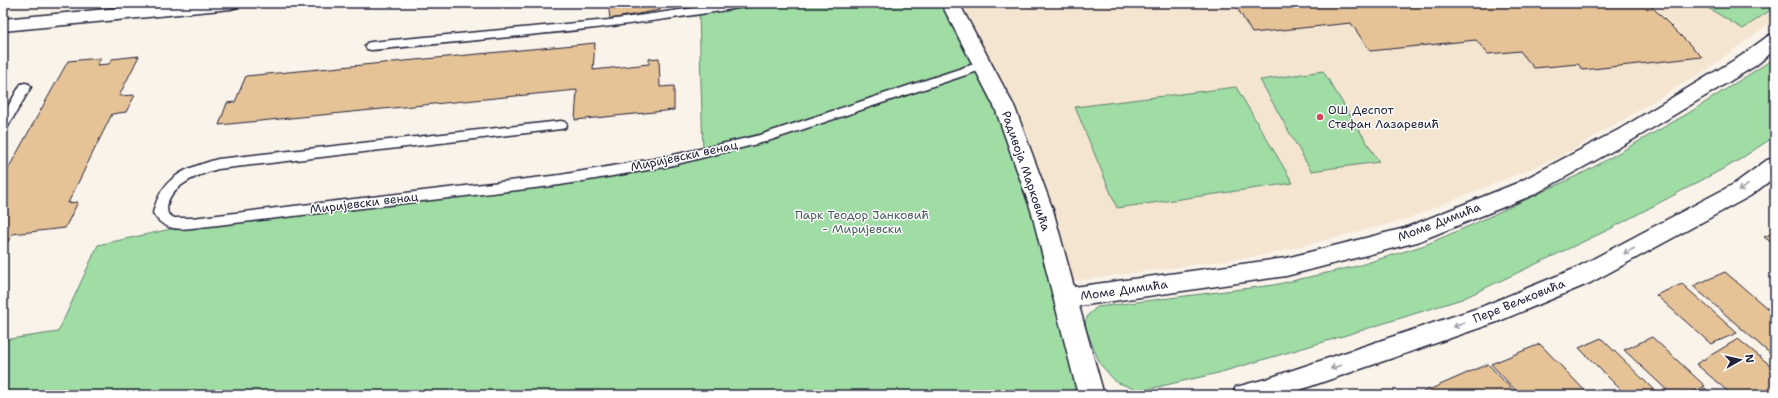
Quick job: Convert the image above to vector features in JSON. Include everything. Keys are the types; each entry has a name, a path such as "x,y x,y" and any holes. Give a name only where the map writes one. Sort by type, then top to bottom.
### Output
{"street":[{"path":"3,25 231,3"},
{"name":"Радивоја Марковића","path":"950,3 1005,108 1042,210 1091,395"},
{"name":"Моме Димића","path":"1065,298 1286,267 1409,236 1531,186 1627,134 1748,61 1775,40"},
{"name":"Пере Вељковића","path":"1245,395 1266,390 1488,315 1582,276 1742,190 1775,166"}],"lane":[{"path":"371,46 618,23 699,12 750,3"},
{"name":"Миријевски венац","path":"561,125 218,164 194,171 174,183 163,199 160,212 164,220 172,224 198,223 560,180 665,162 761,139 983,65"},
{"path":"3,125 26,87"}],"shaded area":[{"name":"ОШ Деспот Стефан Лазаревић","path":"959,3 1775,3 1775,19 1708,69 1560,157 1404,220 1266,255 1066,282"}],"green space":[{"name":"Парк Теодор Јанковић - Миријевски","path":"750,3 950,3 1005,108 1091,395 3,395 3,340 58,332 98,245 203,222 560,180 703,153 699,13"},
{"path":"1700,3 1775,3 1775,7 1743,29"},
{"path":"1775,58 1775,136 1736,162 1610,229 1462,299 1218,373 1140,391 1116,382 1100,364 1086,329 1085,321 1089,314 1097,307 1274,285 1357,266 1425,245 1585,172 1687,114"},
{"path":"1323,71 1379,162 1311,171 1260,80"},
{"path":"1236,87 1293,183 1117,208 1075,107"}],"building":[{"path":"608,3 659,3 660,10 610,19"},
{"path":"1249,3 1370,3 1371,5 1394,3 1648,3 1702,57 1583,70 1578,64 1534,68 1520,51 1488,54 1476,40 1370,51 1351,23 1252,33 1236,6 1250,5"},
{"path":"595,43 593,70 649,64 649,59 659,58 660,87 674,86 674,110 575,120 577,90 219,125 227,103 235,102 246,76"},
{"path":"139,56 119,96 135,95 126,112 112,114 68,203 78,202 65,228 12,234 3,251 3,178 68,61 101,58 97,65 109,64 112,59"},
{"path":"1775,232 1775,245 1764,237"},
{"path":"1725,272 1775,315 1775,358 1693,286"},
{"path":"1682,284 1737,333 1711,344 1656,295"},
{"path":"1652,337 1705,386 1688,395 1672,395 1624,350"},
{"path":"1601,338 1659,395 1626,395 1579,348"},
{"path":"1738,339 1775,369 1775,395 1732,395 1696,364"},
{"path":"1540,344 1589,395 1520,395 1491,364"},
{"path":"1488,364 1517,395 1417,395"},
{"path":"1705,388 1713,395 1692,395"}],"place":[{"name":"ОШ Деспот Стефан Лазаревић","path":"1320,117"}]}
